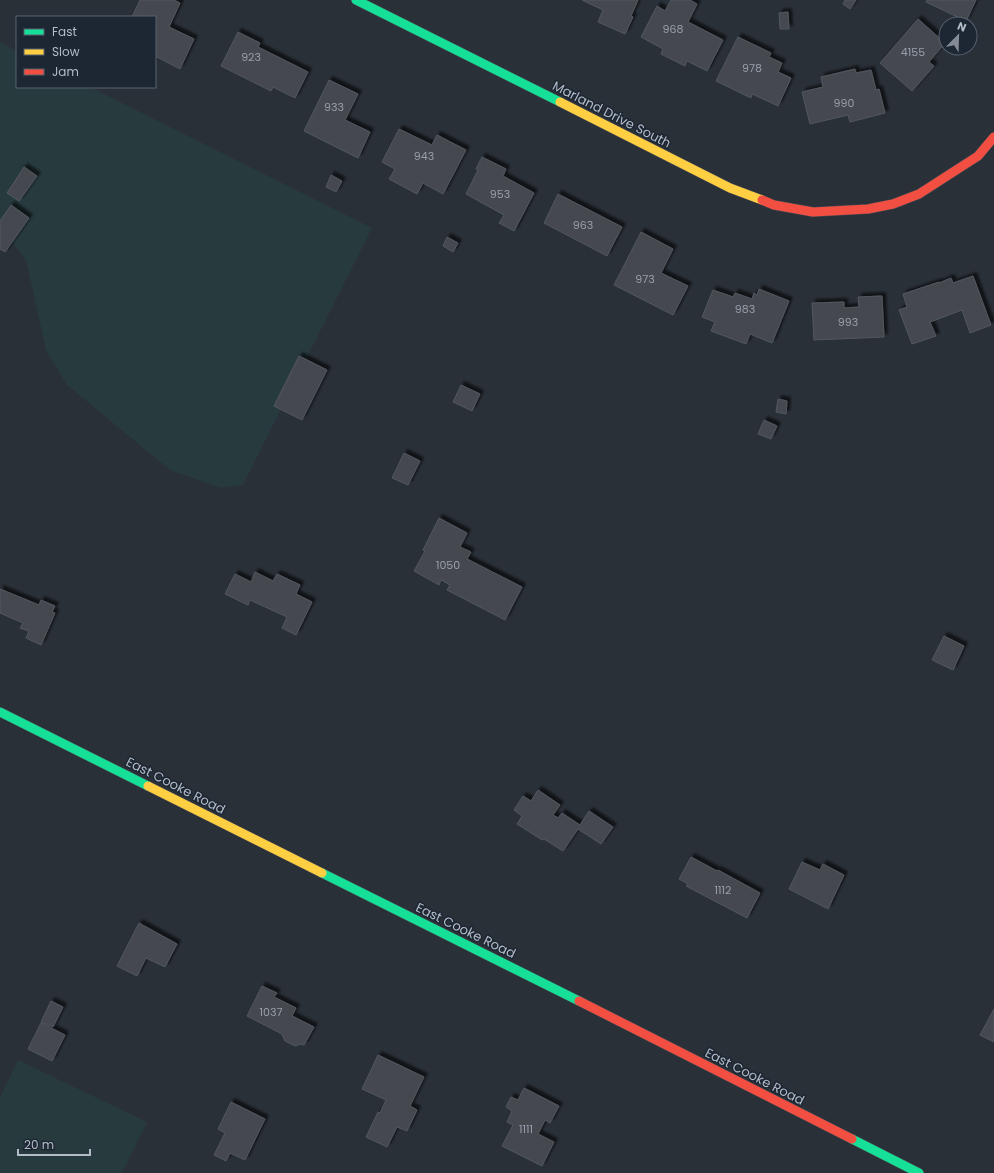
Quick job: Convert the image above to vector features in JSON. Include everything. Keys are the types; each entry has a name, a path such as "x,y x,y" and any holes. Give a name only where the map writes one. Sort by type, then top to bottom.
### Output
{"main road":[{"name":"Marland Drive South","path":"356,0 730,188 774,205 813,212 868,209 893,204 919,194 978,156 994,137"},
{"name":"East Cooke Road","path":"0,712 570,996 919,1173"}],"green space":[{"path":"0,42 16,50 16,88 92,88 372,228 243,485 221,488 170,470 67,385 46,350 26,260 0,225"},
{"path":"18,1060 147,1122 122,1173 0,1173 0,1097"}],"building":[{"path":"140,0 174,0 180,3 169,27 194,39 180,69 156,57 156,16 132,16"},
{"path":"582,0 638,0 631,16 633,17 625,34 598,22 603,10"},
{"path":"671,0 690,0 697,4 688,22 723,40 707,71 687,61 685,66 661,54 663,49 641,37 657,6 665,11"},
{"path":"845,0 856,0 850,9 843,4"},
{"path":"927,0 976,0 968,16 955,16 926,2"},
{"path":"788,12 789,29 780,29 779,13"},
{"path":"918,19 938,37 938,51 929,62 934,66 912,91 880,63"},
{"path":"238,32 260,43 258,47 308,72 295,98 273,87 271,91 221,66"},
{"path":"738,37 771,53 769,57 782,63 778,72 791,78 778,106 752,94 751,98 716,81"},
{"path":"855,69 856,73 871,70 876,90 879,89 885,113 850,122 848,115 810,124 802,92 823,87 821,77"},
{"path":"329,80 358,94 345,120 370,132 358,158 304,131"},
{"path":"399,129 432,145 437,135 466,150 443,194 423,183 417,194 389,179 395,169 382,162"},
{"path":"482,157 506,169 503,176 534,193 514,231 499,223 504,215 466,194 478,170 476,169"},
{"path":"24,167 37,176 19,201 7,193"},
{"path":"331,175 342,181 336,192 326,187"},
{"path":"558,194 622,227 607,256 544,223"},
{"path":"11,205 29,218 5,252 0,249 0,221"},
{"path":"641,232 673,249 661,273 688,286 673,315 614,285"},
{"path":"447,237 458,243 453,252 443,246"},
{"path":"973,276 991,325 970,333 962,310 930,322 936,336 912,344 899,310 907,307 903,294 951,278 953,283"},
{"path":"759,289 789,301 772,343 750,334 746,344 711,331 715,322 702,317 713,290 733,297 735,293 752,299 754,293 757,295"},
{"path":"882,296 884,337 814,340 812,303 844,302 844,308 859,307 858,297"},
{"path":"299,356 327,370 302,420 274,406"},
{"path":"461,385 480,394 472,411 453,402"},
{"path":"778,399 787,401 786,414 776,412"},
{"path":"764,420 777,426 771,439 758,434"},
{"path":"404,453 420,461 408,485 392,478"},
{"path":"439,518 467,533 460,547 471,552 467,559 522,587 505,620 447,590 450,585 441,580 439,585 414,571 425,551 423,550"},
{"path":"255,572 273,581 277,574 300,585 296,594 312,602 296,635 282,628 287,617 250,600 248,605 225,594 235,574 251,582"},
{"path":"0,589 39,605 41,600 55,606 52,612 55,613 41,645 26,638 29,631 20,628 23,623 0,613"},
{"path":"944,636 964,646 953,670 932,660"},
{"path":"538,790 560,805 553,815 558,818 562,813 580,825 589,811 613,827 601,844 578,829 563,851 517,824 522,816 514,810 523,796 531,801"},
{"path":"691,857 760,893 747,918 686,886 688,884 679,879"},
{"path":"802,862 820,870 823,864 844,875 828,909 789,889"},
{"path":"139,923 177,944 165,967 146,958 137,976 117,966"},
{"path":"262,986 277,993 274,997 296,1008 292,1016 314,1027 304,1045 301,1044 295,1046 285,1041 282,1034 247,1016"},
{"path":"51,1001 63,1007 53,1027 41,1022"},
{"path":"994,1009 994,1042 980,1035"},
{"path":"41,1023 65,1035 52,1061 28,1049"},
{"path":"378,1055 424,1077 410,1106 417,1110 407,1131 397,1127 387,1147 366,1137 378,1112 380,1113 386,1100 362,1089"},
{"path":"524,1088 559,1106 550,1123 545,1120 538,1134 554,1142 542,1166 502,1146 513,1125 507,1122 512,1111 506,1107 511,1097 518,1100"},
{"path":"231,1102 265,1119 245,1160 230,1153 226,1161 214,1155 225,1133 218,1129"}],"traffic: fast":[{"path":"356,0 560,102"},
{"path":"0,712 148,786"},
{"path":"322,873 579,1001"},
{"path":"852,1139 919,1173"}],"traffic: slow":[{"path":"560,102 730,188 762,200"},
{"path":"148,786 322,873"}],"traffic: jam":[{"path":"762,200 774,205 813,212 868,209 893,204 919,194 978,156 994,137"},
{"path":"579,1001 852,1139"}]}
